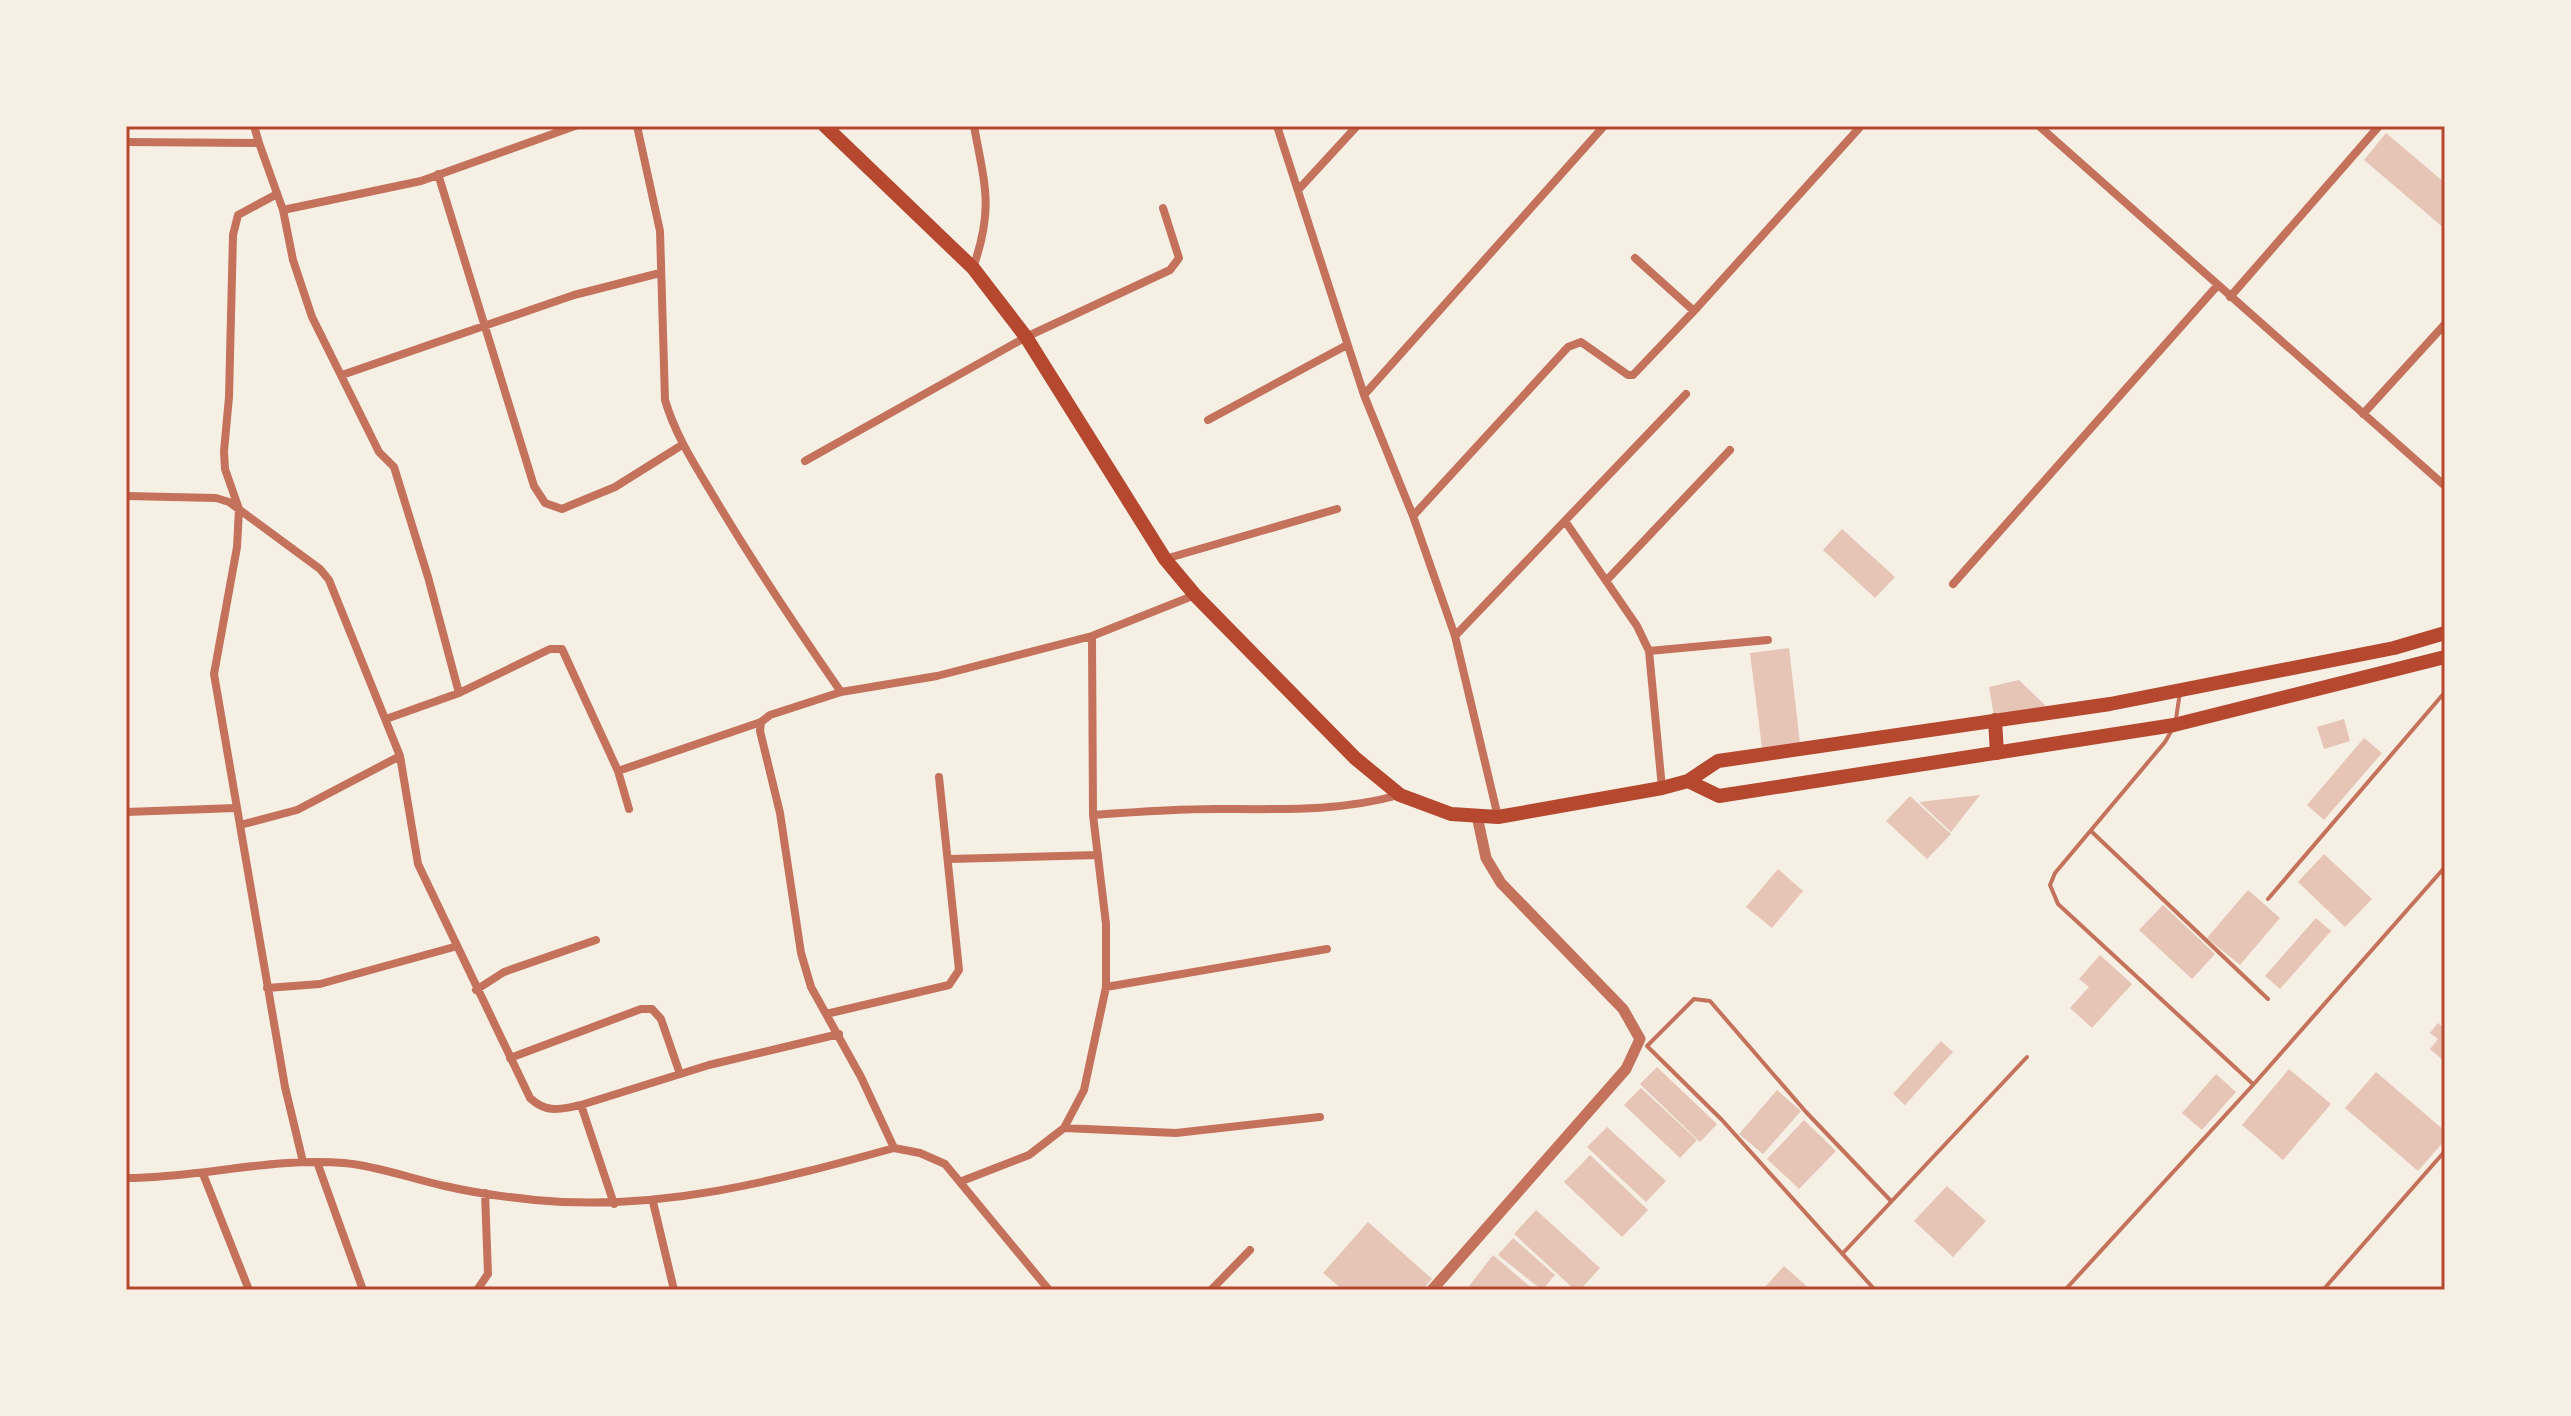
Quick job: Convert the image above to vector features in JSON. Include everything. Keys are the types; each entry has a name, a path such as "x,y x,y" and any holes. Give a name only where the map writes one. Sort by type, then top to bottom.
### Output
{"main road":[{"path":"825,126 973,268 1026,337 1165,559 1195,595 1355,758 1400,795 1451,814 1498,817 1662,788 1688,781 1718,761 2180,690 2394,648 2445,633"},
{"path":"1688,781 1719,796 2174,725 2445,657"},
{"path":"1995,720 1997,753"}],"street":[{"path":"254,126 283,210 293,260 312,317 379,452 394,467 459,693"},
{"path":"283,210 421,181 575,126"},
{"path":"637,126 656,200 665,400 682,445 743,548 841,692"},
{"path":"973,268 988,219 987,193 974,126"},
{"path":"1277,126 1364,395 1413,516 1455,636 1498,817"},
{"path":"1299,189 1357,126"},
{"path":"1364,395 1604,126"},
{"path":"1413,516 1568,347 1581,342 1628,375 1633,375 1861,126"},
{"path":"2039,126 2445,486"},
{"path":"2230,297 2379,126"},
{"path":"126,142 259,143"},
{"path":"438,174 534,486 551,506 562,509 615,487 682,445"},
{"path":"277,194 238,215 233,235 224,460 239,509 237,547 214,674 267,988 303,1162"},
{"path":"805,461 1026,337 1177,264 1178,249 1163,208"},
{"path":"1635,258 1694,311"},
{"path":"342,375 574,295 660,273"},
{"path":"1953,584 2217,286"},
{"path":"2363,414 2445,324"},
{"path":"1208,420 1347,345"},
{"path":"1455,636 1686,394"},
{"path":"1606,581 1730,450"},
{"path":"126,496 216,498 239,509 320,569 329,580 400,756 418,864 454,947 530,1098 540,1108 556,1110 581,1105 680,1074 839,1034"},
{"path":"1165,559 1337,509"},
{"path":"1565,521 1637,626 1649,651 1662,788"},
{"path":"618,771 841,692 997,663 1092,636 1195,595"},
{"path":"962,1181 1029,1155 1064,1128 1084,1090 1106,987 1106,924 1093,815 1092,636"},
{"path":"1649,651 1768,640"},
{"path":"386,719 459,693 550,649 562,649 618,771 629,809"},
{"path":"761,722 760,731 780,813 801,953 811,987 839,1034 894,1148"},
{"path":"240,825 297,810 400,756"},
{"path":"826,1014 949,985 955,979 959,970 939,777"},
{"path":"1093,815 1155,810 1324,809 1400,795"},
{"path":"126,812 236,808"},
{"path":"1432,1290 1626,1069 1644,1043 1623,1009 1501,883 1486,858 1477,816"},
{"path":"948,859 1098,855"},
{"path":"476,990 522,965 568,953 596,940"},
{"path":"267,988 344,979 454,947"},
{"path":"1106,987 1327,949"},
{"path":"510,1058 641,1009 652,1009 661,1019 680,1074"},
{"path":"581,1105 614,1204"},
{"path":"1064,1128 1176,1133 1320,1117"},
{"path":"126,1178 203,1174 303,1162 347,1163 485,1193 535,1200 614,1204 653,1202 761,1183 894,1148 920,1153 945,1164 1049,1290"},
{"path":"317,1162 363,1290"},
{"path":"203,1174 249,1290"},
{"path":"477,1290 488,1274 485,1193"},
{"path":"653,1202 674,1290"},
{"path":"1211,1290 1250,1250"}],"lane":[{"path":"2180,690 2174,725 2165,742 2055,873 2050,885 2058,904 2253,1085"},
{"path":"2268,899 2445,692"},
{"path":"2092,832 2268,999"},
{"path":"2065,1290 2253,1085 2445,867"},
{"path":"1875,1290 1722,1120 1644,1043 1694,999 1710,1001 1806,1112 1891,1201"},
{"path":"1844,1252 2027,1057"},
{"path":"2323,1290 2445,1151"}],"building":[{"path":"2386,133 2445,183 2445,229 2364,160"},
{"path":"1842,529 1895,577 1875,598 1823,550"},
{"path":"1789,648 1800,743 1762,748 1750,653"},
{"path":"2019,680 2046,706 1994,716 1989,687"},
{"path":"2344,719 2350,741 2324,749 2317,727"},
{"path":"2364,738 2382,753 2324,820 2307,805"},
{"path":"1980,795 1951,832 1919,802"},
{"path":"1910,796 1951,834 1927,859 1886,821"},
{"path":"2324,854 2372,899 2345,927 2298,882"},
{"path":"1778,869 1803,891 1772,928 1746,907"},
{"path":"2248,890 2280,918 2240,965 2207,938"},
{"path":"2163,905 2215,954 2192,979 2139,930"},
{"path":"2316,918 2331,931 2280,989 2265,976"},
{"path":"2100,955 2132,984 2092,1028 2070,1008 2089,987 2079,979"},
{"path":"2438,1023 2445,1029 2445,1062 2430,1049 2438,1039 2430,1033"},
{"path":"1941,1041 1953,1052 1905,1105 1893,1094"},
{"path":"1657,1067 1717,1124 1700,1142 1640,1084"},
{"path":"2289,1069 2331,1104 2283,1160 2242,1125"},
{"path":"2376,1072 2445,1131 2445,1140 2418,1171 2345,1108"},
{"path":"2216,1074 2236,1092 2202,1130 2182,1113"},
{"path":"1641,1088 1697,1140 1680,1158 1624,1105"},
{"path":"1777,1090 1801,1111 1763,1154 1739,1134"},
{"path":"1804,1120 1836,1151 1799,1189 1767,1159"},
{"path":"1607,1127 1666,1181 1646,1202 1587,1147"},
{"path":"1590,1155 1648,1210 1622,1237 1564,1182"},
{"path":"1947,1186 1986,1221 1953,1257 1914,1221"},
{"path":"1536,1210 1600,1268 1580,1290 1575,1290 1514,1234"},
{"path":"1368,1222 1432,1279 1422,1290 1343,1290 1323,1273"},
{"path":"1513,1238 1555,1275 1542,1290 1498,1255"},
{"path":"1493,1255 1534,1290 1466,1290"},
{"path":"1784,1266 1811,1290 1770,1290 1766,1286"}]}
